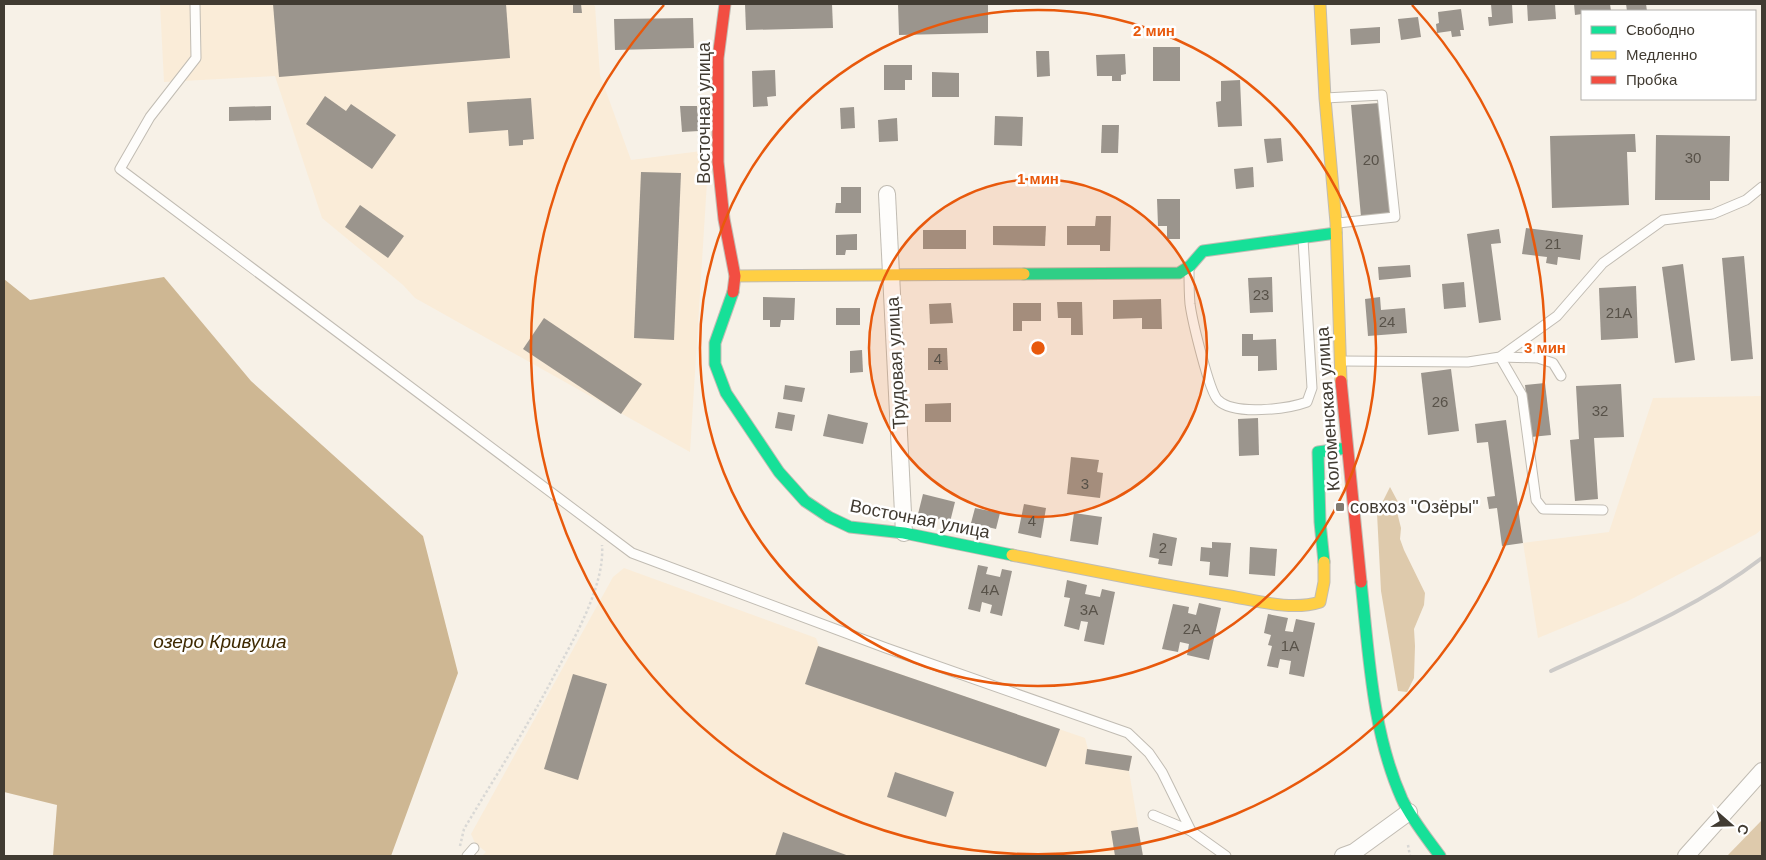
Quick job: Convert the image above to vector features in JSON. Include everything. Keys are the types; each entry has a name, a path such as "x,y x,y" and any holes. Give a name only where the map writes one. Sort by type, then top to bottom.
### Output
{"street":[{"name":"Восточная улица","path":"725,4 718,58 718,162 724,219 735,276 733,292 715,343 715,364 726,393 779,472 805,501 829,518 850,527 904,533 1174,587 1280,604 1308,606 1320,602 1325,573 1320,519 1318,452 1347,448"},
{"name":"Коломенская улица","path":"1320,4 1325,98 1336,228 1340,362 1347,448 1373,691 1383,737 1395,777 1409,812 1440,856"},
{"name":"Трудовая улица","path":"887,194 904,533"},
{"path":"735,276 1179,273 1189,269 1203,251 1303,237 1336,228"},
{"path":"1686,856 1762,771"},
{"path":"1343,856 1354,852 1409,812"}],"lane":[{"path":"194,4 196,58 150,117 120,169 632,553 886,648 1128,733 1149,753 1162,772 1191,831"},
{"path":"1325,98 1382,95 1395,218 1336,228"},
{"path":"1500,357 1556,316 1603,263 1663,220 1714,214 1746,200 1762,188"},
{"path":"1189,269 1190,305 1212,388 1218,400 1235,409 1249,410 1296,406 1307,402 1312,388 1303,237"},
{"path":"1500,357 1522,395 1536,500 1543,509 1603,510"},
{"path":"1340,362 1468,362 1500,357 1538,358 1553,363 1561,376"},
{"path":"1152,815 1191,831 1226,856"},
{"path":"467,856 474,848"}],"path":[{"path":"459,847 464,830 532,717 585,617 603,558 601,531"}],"shaded area":[{"path":"160,4 592,4 595,6 600,75 631,160 709,150 690,452 415,298 403,285 322,218 275,76 164,82"},
{"path":"1762,396 1762,529 1756,534 1628,601 1538,638 1523,543 1609,532 1653,398"},
{"path":"1390,487 1398,502 1397,512 1401,528 1400,539 1425,593 1424,605 1414,629 1414,678 1407,692 1398,691 1381,591 1377,513"},
{"path":"624,568 816,638 819,646 1085,738 1088,749 1132,756 1129,771 1143,856 482,856 486,852 475,843 471,834 613,577"},
{"path":"1762,820 1762,856 1727,856"}],"water":[{"name":"озеро Кривуша","path":"164,277 251,381 423,536 458,673 391,856 53,856 57,805 4,792 4,279 30,300"}],"building":[{"path":"273,4 506,4 510,58 279,77"},
{"path":"573,4 581,4 582,13 573,13"},
{"path":"745,4 832,4 833,28 746,30"},
{"path":"898,4 988,4 988,33 899,35"},
{"path":"1491,4 1512,4 1513,23 1489,26 1488,17 1492,17"},
{"path":"1527,4 1555,4 1556,19 1528,21"},
{"path":"1574,4 1610,4 1611,10 1581,10 1581,14 1575,15"},
{"path":"1626,4 1646,4 1647,10 1627,10"},
{"path":"1461,9 1464,30 1460,30 1461,36 1452,37 1451,31 1437,33 1436,24 1439,23 1438,12"},
{"path":"1418,17 1421,37 1401,40 1398,19"},
{"path":"693,18 694,48 615,50 614,19"},
{"path":"1380,27 1380,43 1351,45 1350,29"},
{"path":"1153,47 1180,47 1180,81 1153,81"},
{"path":"1036,51 1049,51 1050,76 1037,77"},
{"path":"1125,54 1126,74 1121,75 1121,81 1112,81 1112,76 1097,76 1096,55"},
{"path":"884,65 912,65 912,80 905,80 905,90 884,90"},
{"path":"775,70 776,96 767,97 768,106 753,107 752,71"},
{"path":"932,72 959,73 959,97 932,97"},
{"path":"1240,80 1242,126 1218,127 1216,102 1221,101 1221,81"},
{"path":"325,96 346,111 351,104 396,135 372,169 306,124"},
{"path":"531,98 534,139 523,140 523,145 509,146 508,130 469,133 467,102"},
{"path":"1380,103 1390,214 1361,217 1351,105"},
{"path":"271,106 271,120 229,121 229,107"},
{"path":"680,106 697,106 699,131 682,132"},
{"path":"854,107 855,128 841,129 840,108"},
{"path":"995,116 1023,117 1022,146 994,145"},
{"path":"897,118 898,141 879,142 878,120"},
{"path":"1102,125 1119,125 1118,153 1101,153"},
{"path":"1635,134 1636,152 1627,152 1629,205 1552,208 1550,136"},
{"path":"1656,135 1730,136 1729,181 1710,181 1710,200 1655,200"},
{"path":"1281,138 1283,161 1267,163 1264,139"},
{"path":"1253,167 1254,187 1236,189 1234,169"},
{"path":"641,172 681,173 674,340 634,338"},
{"path":"841,187 861,187 861,213 835,213 836,203 841,203"},
{"path":"1157,199 1180,199 1180,239 1167,239 1167,226 1158,226"},
{"path":"360,205 404,236 388,258 345,227"},
{"path":"1096,216 1111,216 1110,251 1100,251 1100,245 1067,245 1067,226 1095,226"},
{"path":"993,226 1046,226 1045,246 993,245"},
{"path":"1526,228 1583,235 1580,260 1558,257 1557,265 1546,263 1547,257 1522,254"},
{"path":"1499,229 1501,243 1491,244 1501,320 1479,323 1467,234"},
{"path":"923,230 966,230 966,249 923,249"},
{"path":"857,234 857,250 846,250 845,255 836,255 836,235"},
{"path":"1744,256 1753,359 1731,361 1722,258"},
{"path":"1683,264 1695,360 1675,363 1662,267"},
{"path":"1410,265 1411,277 1379,280 1378,267"},
{"path":"1272,277 1273,312 1250,313 1248,278"},
{"path":"1464,282 1466,307 1444,309 1442,284"},
{"path":"1636,286 1638,338 1601,340 1599,288"},
{"path":"763,297 795,298 794,320 781,320 780,327 770,327 770,320 763,320"},
{"path":"1380,297 1381,310 1405,308 1407,333 1368,336 1365,299"},
{"path":"1161,299 1162,329 1142,329 1142,318 1113,319 1113,300"},
{"path":"1057,302 1082,302 1083,335 1071,335 1071,318 1058,318"},
{"path":"951,303 953,323 930,324 929,304"},
{"path":"1013,303 1041,303 1041,321 1022,321 1022,331 1013,331"},
{"path":"836,308 860,308 860,325 836,325"},
{"path":"544,318 642,384 621,414 523,349"},
{"path":"1242,334 1253,334 1253,340 1276,339 1277,370 1258,371 1258,356 1242,356"},
{"path":"928,348 947,348 948,370 928,370"},
{"path":"862,350 863,372 850,373 850,351"},
{"path":"1451,369 1459,431 1428,435 1421,373"},
{"path":"1545,383 1551,435 1531,437 1525,385"},
{"path":"1621,384 1624,437 1594,438 1598,499 1575,501 1570,440 1579,439 1576,386"},
{"path":"785,385 805,388 802,402 783,399"},
{"path":"951,403 951,422 925,422 925,404"},
{"path":"778,412 795,415 792,431 775,428"},
{"path":"828,414 868,423 863,444 823,436"},
{"path":"1258,418 1259,455 1239,456 1238,419"},
{"path":"1506,420 1523,543 1502,546 1497,508 1489,509 1487,497 1495,496 1488,442 1477,443 1475,424"},
{"path":"1071,457 1099,460 1097,472 1103,473 1100,498 1067,494"},
{"path":"923,494 955,502 950,522 918,514"},
{"path":"1024,504 1046,508 1041,538 1018,533"},
{"path":"975,508 1000,513 996,529 971,523"},
{"path":"1074,513 1102,517 1098,545 1070,541"},
{"path":"1153,533 1177,538 1172,566 1158,564 1159,559 1149,557"},
{"path":"1212,542 1231,543 1228,577 1209,575 1210,562 1200,561 1201,547 1212,548"},
{"path":"1250,547 1277,549 1275,576 1249,574"},
{"path":"978,565 988,567 986,574 1000,577 1002,569 1012,571 1002,616 990,613 992,605 982,602 980,612 968,609"},
{"path":"1067,580 1087,585 1085,594 1100,597 1102,589 1115,592 1104,645 1084,641 1088,622 1081,621 1079,630 1064,626 1070,598 1064,597"},
{"path":"1199,603 1221,608 1209,660 1187,655 1189,644 1180,642 1178,652 1162,649 1173,604 1189,607 1188,613 1196,615"},
{"path":"1268,614 1288,618 1285,631 1293,632 1296,619 1315,623 1304,677 1289,674 1291,661 1280,659 1278,668 1267,666 1272,646 1268,645 1271,635 1264,633"},
{"path":"818,646 1060,729 1046,767 805,684"},
{"path":"573,674 607,684 578,780 544,769"},
{"path":"1087,749 1132,756 1129,771 1085,764"},
{"path":"895,772 954,792 946,817 887,797"},
{"path":"1138,827 1143,856 1115,856 1111,831"},
{"path":"783,832 849,856 775,856"}],"railway":[{"path":"1551,671 1633,634 1686,607 1738,576 1762,558"}],"traffic: fast":[{"path":"1024,274 1179,273 1190,266 1203,251 1336,233"},
{"path":"733,292 715,343 715,364 726,393 779,472 805,501 829,517 850,527 904,533 1012,555"},
{"path":"1324,562 1320,522 1318,452 1347,448"},
{"path":"1361,582 1373,693 1384,747 1406,807 1440,856"}],"traffic: slow":[{"path":"1320,4 1325,98 1336,223 1341,381"},
{"path":"735,276 1024,274"},
{"path":"1012,555 1263,602 1298,606 1320,602 1324,582 1324,562"}],"traffic: jam":[{"path":"725,4 718,58 718,162 724,219 735,276 733,292"},
{"path":"1341,381 1361,582"}],"place":[{"name":"совхоз \"Озёры\"","path":"1340,507"}]}
